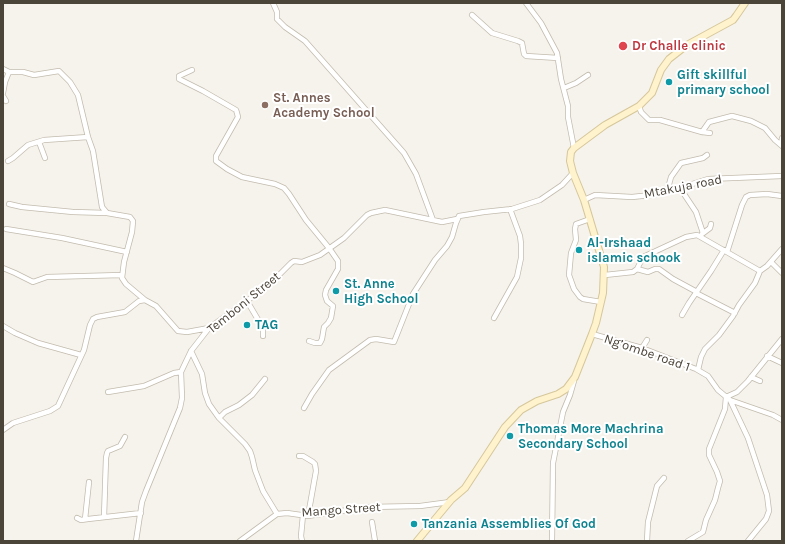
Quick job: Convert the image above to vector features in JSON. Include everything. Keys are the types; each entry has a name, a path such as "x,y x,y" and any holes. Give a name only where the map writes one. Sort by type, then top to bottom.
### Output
{"street":[{"path":"273,3 277,12 277,19 289,30 305,41 404,153 416,174 433,220"},
{"path":"526,3 556,49 561,80 568,106 568,117 574,148"},
{"path":"552,541 553,463 563,412 596,323 601,302 604,275 604,267 590,219 573,173 570,161 571,152 574,148 605,125 639,106 652,92 661,70 669,59 687,45 733,20 745,3"},
{"path":"472,15 492,33 518,40 522,43 524,54 526,56 558,58"},
{"path":"3,69 9,72"},
{"path":"192,70 179,76 179,79 236,110 237,113 238,117 216,156 216,161 227,169 242,176 275,184 284,188 306,220 338,261 339,265 326,290 325,295 327,301 333,306 333,311 328,323 324,327 321,341 315,344 309,341"},
{"path":"3,74 9,72 23,72 34,75 55,71 60,72 70,82 78,95 88,137 93,151 102,207 107,213"},
{"path":"6,101 3,94 5,82 9,72"},
{"path":"564,88 576,83 588,75"},
{"path":"639,106 641,112 649,120 660,120 710,133"},
{"path":"702,132 709,122 732,116 752,121 765,128 781,145"},
{"path":"8,161 28,144 88,137"},
{"path":"781,145 782,138"},
{"path":"39,142 45,158"},
{"path":"667,192 671,177 681,163 703,158 707,155"},
{"path":"494,318 517,277 521,258 520,236 510,209 540,200 562,185 573,173"},
{"name":"Mtakuja road","path":"584,200 595,195 632,197 667,192 708,179 782,176"},
{"path":"680,188 696,212 702,234 726,251 760,271"},
{"path":"682,315 726,251 746,197 750,195 767,194 782,196"},
{"path":"9,204 22,207 73,212 107,213 132,218 134,224 122,275 126,284 145,300 156,306 178,330 187,332 209,328"},
{"name":"Temboni Street","path":"180,372 192,351 209,328 247,301 294,261 302,262 311,259 344,238 366,215 377,211 393,211 442,222 457,220 459,216 464,215 510,209"},
{"path":"590,219 576,224 576,240 571,253 569,275 571,283 577,294 583,300 601,302"},
{"path":"304,408 329,370 370,340 376,339 394,342 413,294 435,260 447,246 452,237 457,220"},
{"path":"604,275 633,272 637,269 641,258 644,256 692,235 702,234 710,228 712,224"},
{"path":"6,229 62,238 127,252"},
{"path":"698,370 701,356 705,349 719,335 735,313 756,283 760,271 771,262 782,249"},
{"path":"771,262 782,273"},
{"path":"3,268 33,282 47,277 122,275"},
{"path":"637,269 648,272 659,269 696,293 735,313"},
{"path":"3,430 13,423 50,411 58,406 81,355 90,325 94,319 125,312 139,301 145,300"},
{"path":"247,301 263,328 263,336"},
{"path":"3,326 14,333 38,343 81,355"},
{"name":"Ng’ombe road 1","path":"592,334 642,348 698,370 708,376 718,390 728,398 773,415 782,420"},
{"path":"688,541 703,532 706,520 715,500 720,481 718,472 709,456 709,449 728,398 737,392 751,377 782,339"},
{"path":"642,348 647,340"},
{"path":"192,351 202,374 205,393 209,404 219,418 250,451 263,491 277,514 240,541"},
{"path":"767,356 782,363"},
{"path":"108,392 144,386 174,373 180,372 182,398 180,408 146,491 136,541"},
{"path":"417,541 450,502 465,488 505,427 521,410 537,401 558,394 566,389 575,377"},
{"path":"751,377 760,381"},
{"path":"219,418 225,412 240,405 252,395 265,379"},
{"path":"728,398 748,438 767,495 769,511 766,519 748,541"},
{"path":"104,517 107,453 108,451 120,446 125,437"},
{"path":"299,456 303,456 315,464 316,470 305,515 301,536 302,541"},
{"path":"647,541 648,522 657,486 664,478"},
{"path":"85,520 89,482"},
{"name":"Mango Street","path":"277,514 287,513 305,515 368,507 420,506 450,502"},
{"path":"77,518 85,520 141,513"},
{"path":"372,522 375,541"}],"waterway":[{"path":"671,54 677,49"}],"place":[{"name":"Dr Challe clinic","path":"623,46"},
{"name":"Gift skillful primary school","path":"669,82"},
{"name":"St. Annes Academy School","path":"265,105"},
{"name":"Al-Irshaad islamic schook","path":"579,250"},
{"name":"St. Anne High School","path":"336,291"},
{"name":"TAG","path":"247,325"},
{"name":"Thomas More Machrina Secondary School","path":"510,436"},
{"name":"Tanzania Assemblies Of God","path":"414,524"}]}
